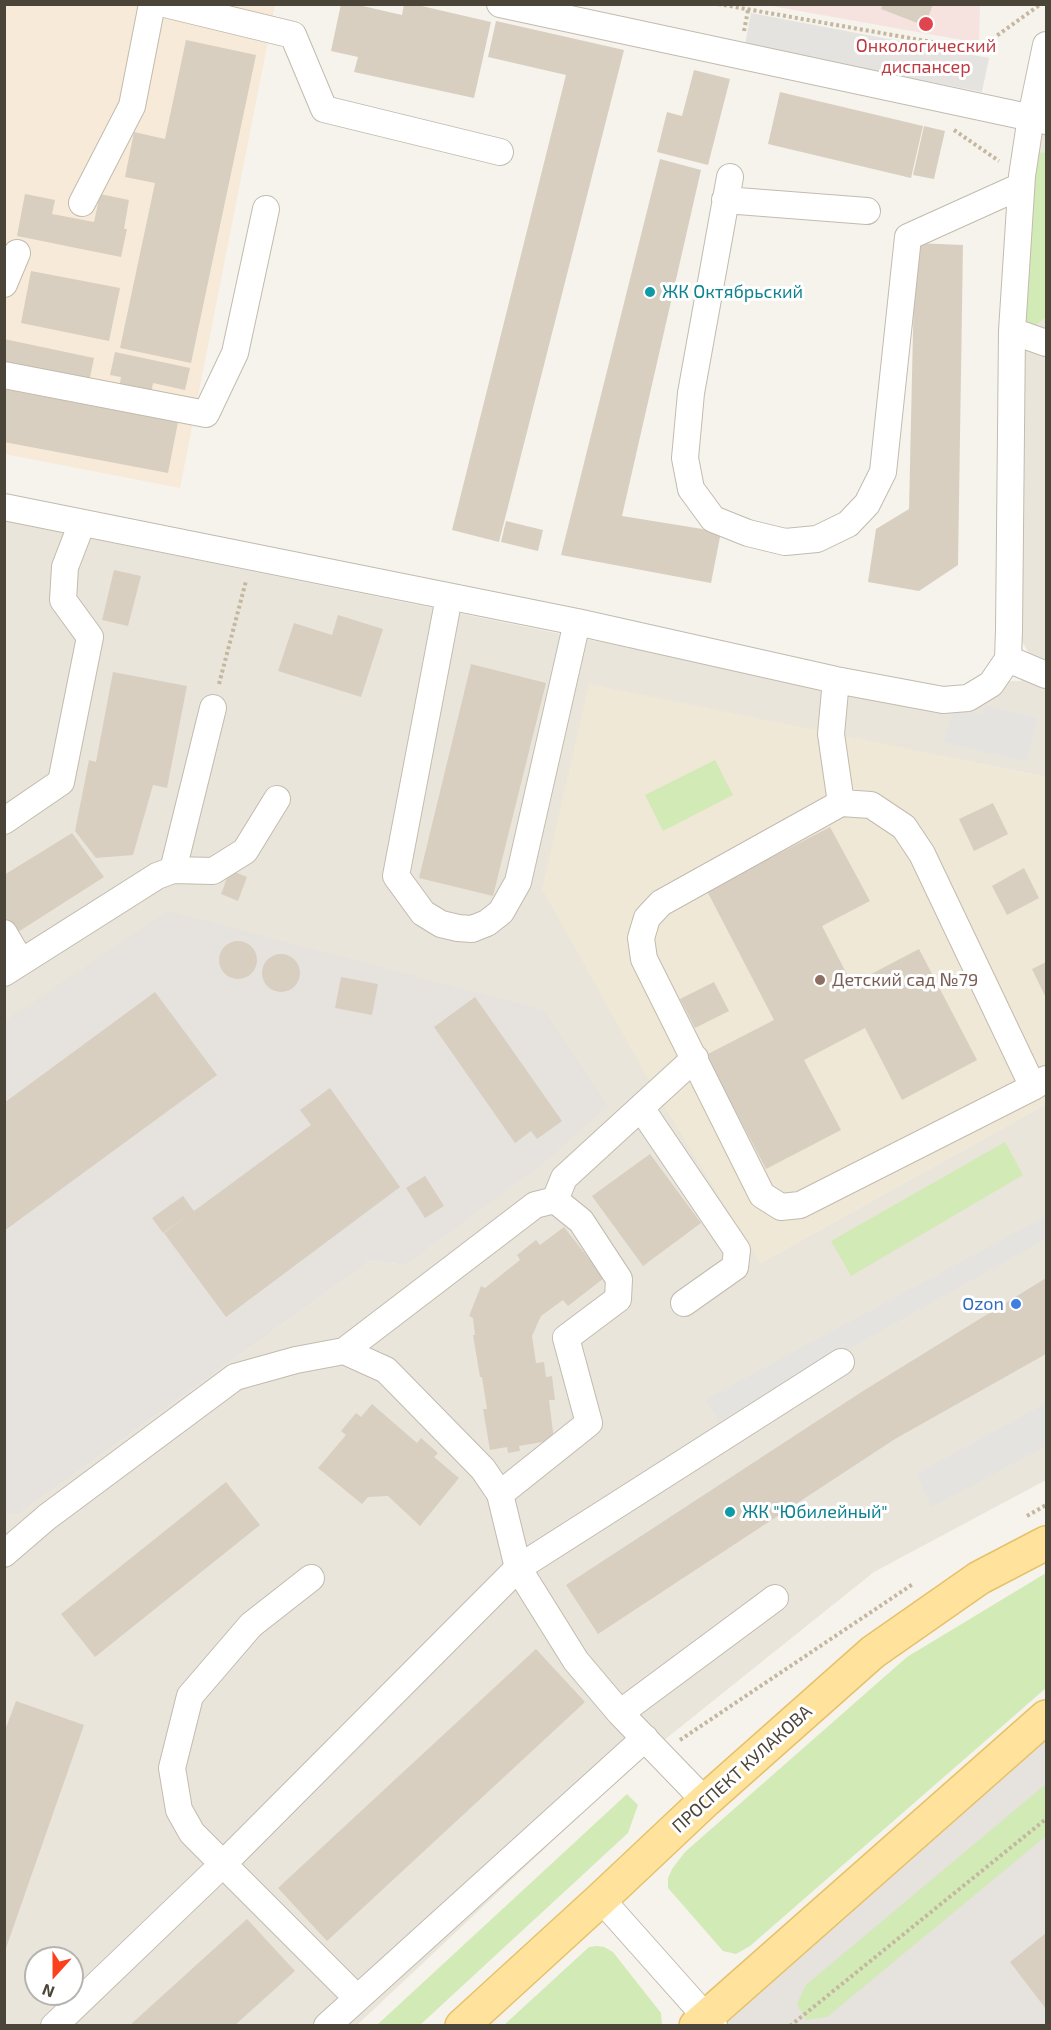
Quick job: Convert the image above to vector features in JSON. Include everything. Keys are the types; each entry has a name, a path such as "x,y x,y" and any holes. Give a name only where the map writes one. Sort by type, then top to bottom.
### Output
{"main road":[{"name":"ПРОСПЕКТ КУЛАКОВА","path":"462,2025 705,1801 873,1652 979,1578 1047,1543"},
{"path":"706,2022 1047,1717"}],"street":[{"path":"82,203 132,106 152,4"},
{"path":"165,4 293,35 324,109 500,152"},
{"path":"500,4 1039,119"},
{"path":"4,507 577,622 836,680 943,700 968,698 991,684 1008,659 1012,331 1021,186 1039,119 1047,45"},
{"path":"867,211 728,189 690,393 685,458 691,489 713,519 748,533 785,542 818,539 848,524 867,504 882,472 908,237 1021,186"},
{"path":"4,375 206,414 235,354 266,209"},
{"path":"4,284 17,253"},
{"path":"1012,331 1047,343"},
{"path":"4,821 61,782 90,637 63,600 65,567 82,523"},
{"path":"449,597 396,876 423,913 441,924 458,928 472,929 487,923 501,912 518,882 577,622"},
{"path":"1008,659 1047,675"},
{"path":"836,680 831,734 841,803"},
{"path":"173,870 213,708"},
{"path":"4,933 13,967 158,876 173,870 213,871 245,851 277,799"},
{"path":"841,803 871,805 904,828 922,854 1040,1083 800,1205 781,1208 762,1195 694,1058 644,958 641,938 647,918 661,903 841,803"},
{"path":"555,1200 564,1178 694,1058"},
{"path":"641,1108 737,1250 735,1268 684,1303"},
{"path":"4,1554 47,1517 235,1377 296,1360 344,1351 535,1205 555,1200"},
{"path":"500,1494 589,1423 566,1338 618,1299 619,1279 581,1221 555,1200"},
{"path":"344,1351 386,1370 483,1469 500,1494 518,1568 576,1661 620,1713 705,1801"},
{"path":"54,2025 223,1864 518,1568 841,1362"},
{"path":"311,1578 251,1625 190,1696 172,1768 179,1810 192,1833 357,1998"},
{"path":"620,1713 775,1598"},
{"path":"327,2025 645,1738"},
{"path":"601,1899 706,2022"}],"path":[{"path":"718,4 976,50 1041,4"},
{"path":"213,708 252,557"},
{"path":"790,2025 1047,1819"}],"shaded area":[{"path":"4,5 275,5 180,488 5,454"},
{"name":"Онкологический диспансер","path":"766,5 980,5 979,43"},
{"path":"751,13 989,58 982,92 745,45"},
{"path":"1046,69 1046,777 831,734 760,1263 1046,1104 1046,1480 874,1572 638,1761 357,2025 5,2025 5,1515 19,1514 370,1261 406,1265 549,1158 608,1104 5,1021 5,521 955,714 971,711 1007,681 1021,681 1029,654 1022,641 1019,625 1021,320"},
{"name":"Детский сад №79","path":"589,684 1046,777 1046,1104 760,1263 656,1093 542,889"},
{"path":"986,705 1038,718 1026,762 943,742 955,708 981,714"},
{"path":"169,911 543,1010 608,1105 550,1158 406,1265 370,1261 19,1514 5,1515 5,1021"},
{"path":"1046,1216 1046,1239 719,1421 706,1399"},
{"path":"1046,1403 1046,1446 932,1507 916,1474"},
{"path":"1046,1739 1046,2025 719,2026 746,2003"}],"green space":[{"path":"1035,152 1046,153 1046,285 1045,318 1032,328 1021,320"},
{"path":"715,760 733,795 663,831 645,795"},
{"path":"1005,1142 1023,1175 851,1276 831,1241"},
{"path":"1046,1573 1046,1688 750,1946 736,1954 723,1951 668,1888 668,1878 672,1869 685,1852 907,1657"},
{"path":"1046,1784 1046,1836 827,2017 806,2020 797,2004 806,1985"},
{"path":"627,1794 638,1805 628,1833 420,2025 377,2025"},
{"path":"597,1946 613,1952 661,2013 662,2025 504,2025 589,1947"}],"building":[{"path":"341,4 354,4 402,15 404,4 413,4 491,22 474,98 354,72 358,57 331,51"},
{"path":"883,4 933,4 925,26 881,9"},
{"path":"496,21 624,50 499,542 452,530 566,75 488,57"},
{"path":"186,40 256,55 191,363 120,348 155,183 125,177 134,132 165,139"},
{"path":"694,70 730,79 708,165 657,152 667,112 682,116"},
{"path":"780,92 923,126 911,178 768,144"},
{"path":"924,126 945,131 934,179 913,175"},
{"name":"ЖК Октябрьский","path":"660,159 701,170 622,516 721,532 711,583 561,555"},
{"path":"25,194 55,200 52,214 94,222 100,194 129,200 124,229 127,229 121,257 17,236"},
{"path":"915,243 963,245 958,565 919,591 868,582 876,529 909,509"},
{"path":"31,271 120,288 109,341 21,323"},
{"path":"4,339 94,358 89,382 4,365"},
{"path":"115,352 190,368 185,390 153,383 151,395 119,388 121,377 110,375"},
{"path":"4,389 178,422 168,473 4,442"},
{"path":"506,521 543,530 538,551 501,542"},
{"path":"114,570 141,576 128,626 102,620"},
{"path":"338,615 383,629 361,697 278,671 294,623 332,635"},
{"path":"471,664 546,683 493,896 419,878"},
{"path":"113,672 187,686 167,788 153,785 133,855 96,858 75,831 89,760 96,762"},
{"path":"993,803 1008,834 974,851 959,819"},
{"path":"830,827 870,901 822,926 852,984 919,949 977,1060 902,1100 865,1028 804,1060 841,1130 766,1169 706,1055 774,1020 707,891"},
{"path":"72,833 104,877 4,941 4,875"},
{"path":"1024,868 1039,898 1007,915 992,886"},
{"path":"230,870 247,877 238,901 221,894"},
{"path":"238,941 252,946 257,960 252,974 238,979 224,974 219,960 224,946"},
{"path":"281,954 295,959 300,973 295,987 281,992 267,987 262,973 267,959"},
{"path":"1046,962 1046,998 1032,969"},
{"path":"341,977 378,984 372,1015 335,1008"},
{"path":"714,982 729,1011 695,1028 680,999"},
{"path":"155,992 217,1075 4,1231 4,1103"},
{"path":"475,997 562,1121 537,1139 531,1131 515,1143 434,1027"},
{"path":"330,1088 400,1187 226,1317 164,1233 189,1214 163,1233 152,1218 183,1196 194,1211 311,1125 300,1110"},
{"path":"650,1154 701,1223 643,1266 592,1196"},
{"path":"425,1176 444,1206 425,1218 406,1188"},
{"path":"564,1227 604,1278 568,1306 563,1300 541,1316 532,1336 536,1363 544,1362 546,1377 552,1376 555,1400 549,1400 554,1440 519,1446 520,1451 508,1453 507,1447 490,1450 483,1409 487,1409 473,1335 475,1335 473,1318 469,1316 481,1286 485,1288 520,1260 517,1255 536,1240 540,1245"},
{"name":"ЖК \"Юбилейный\"","path":"1046,1278 1046,1354 895,1439 598,1634 566,1585 863,1391"},
{"path":"372,1404 417,1443 421,1438 438,1453 434,1457 459,1478 420,1526 388,1496 368,1497 362,1504 318,1468 346,1435 341,1431 356,1413 361,1417"},
{"path":"226,1482 260,1525 95,1657 61,1614"},
{"path":"536,1649 585,1702 327,1941 278,1888"},
{"path":"16,1701 84,1725 5,1951 4,1733"},
{"path":"247,1919 295,1971 234,2026 129,2026"},
{"path":"1046,1933 1046,2009 1010,1962"}],"place":[{"name":"Онкологический диспансер","path":"926,24"},
{"name":"ЖК Октябрьский","path":"650,292"},
{"name":"Детский сад №79","path":"820,980"},
{"name":"Ozon","path":"1016,1304"},
{"name":"ЖК \"Юбилейный\"","path":"730,1512"}]}
